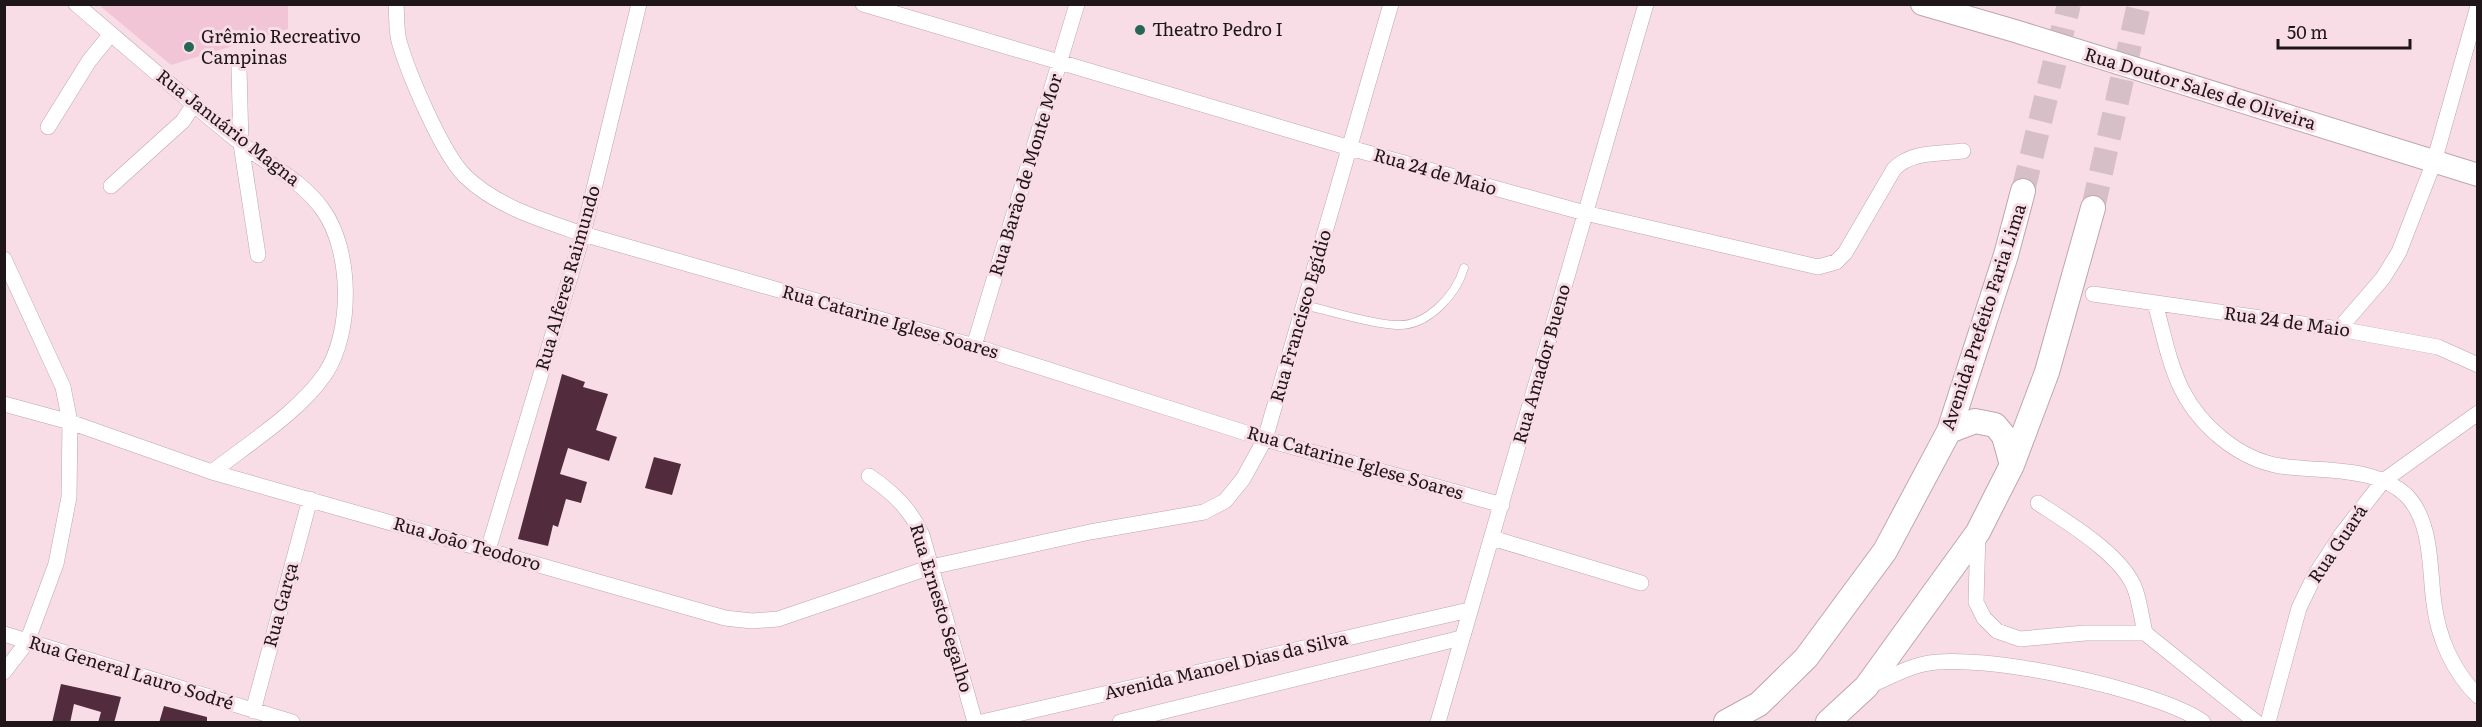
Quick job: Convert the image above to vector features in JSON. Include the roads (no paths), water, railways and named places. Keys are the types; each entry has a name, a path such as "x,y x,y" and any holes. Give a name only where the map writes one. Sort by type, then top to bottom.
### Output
{"main road":[{"name":"Rua Doutor Sales de Oliveira","path":"1922,4 2478,175"},
{"name":"Avenida Prefeito Faria Lima","path":"1726,723 1754,713 1806,658 1885,551 1949,431 1989,311 2023,191"},
{"path":"1828,723 1866,687 1978,532 2013,465 2047,372 2093,208"},
{"path":"1949,431 1975,421 1995,425 2004,436 2013,465"}],"street":[{"name":"Rua Januário Magna","path":"76,4 241,144 299,183 323,210 335,232 346,316 341,341 325,374 291,410 212,472"},
{"name":"Rua Catarine Iglese Soares","path":"396,4 398,39 422,101 464,175 497,200 532,216 583,234 974,346 1265,439 1502,505"},
{"name":"Rua Alferes Raimundo","path":"488,550 583,234 639,4"},
{"name":"Rua 24 de Maio","path":"863,4 1350,148 1585,213 1761,256 1818,267 1828,266 1845,253 1902,161 1910,157 1963,152"},
{"name":"Rua Barão de Monte Mor","path":"974,346 1077,4"},
{"name":"Rua Francisco Egídio","path":"931,567 1090,532 1204,512 1225,501 1243,479 1265,439 1391,4"},
{"name":"Rua Amador Bueno","path":"1438,723 1646,4"},
{"path":"2339,329 2383,278 2399,252 2434,162 2478,6"},
{"path":"48,127 89,61 111,34"},
{"path":"239,68 241,144 258,255"},
{"path":"111,186 183,121 194,104"},
{"path":"4,259 63,387 70,422 69,497 56,564 27,642 4,672"},
{"name":"Rua 24 de Maio","path":"2093,294 2339,329 2438,347 2478,365"},
{"path":"2155,303 2182,390 2203,421 2226,443 2254,458 2278,466 2351,472 2383,481 2406,495 2424,526 2430,554 2434,604 2442,638 2466,685 2478,696"},
{"name":"Rua João Teodoro","path":"4,404 70,422 212,472 725,618 752,621 778,619 931,567"},
{"name":"Rua Guará","path":"2268,723 2299,608 2315,575 2341,535 2383,481 2478,412"},
{"name":"Rua Ernesto Segalho","path":"869,476 891,491 913,515 922,535 975,723"},
{"name":"Rua Garça","path":"253,711 310,499"},
{"path":"2038,503 2098,543 2121,568 2136,590 2145,633"},
{"path":"1978,532 1977,602 1984,618 1996,631 2020,639 2085,633 2145,633 2256,723"},
{"path":"1492,538 1641,583"},
{"name":"Avenida Manoel Dias da Silva","path":"982,723 1469,610"},
{"path":"1432,619 1440,645"},
{"name":"Rua General Lauro Sodré","path":"4,634 292,723"},
{"name":"Avenida Manoel Dias da Silva","path":"1120,723 1461,638"},
{"path":"1866,687 1924,663 1974,660 2018,666 2150,698 2190,713 2203,723"}],"lane":[{"path":"1304,305 1397,326 1415,322 1437,309 1451,295 1464,268"}],"tunnel":[{"path":"2023,191 2069,4"},
{"path":"2093,208 2139,4"}],"place":[{"name":"Theatro Pedro I","path":"1140,30"},
{"name":"Grêmio Recreativo Campinas","path":"189,47"}]}
